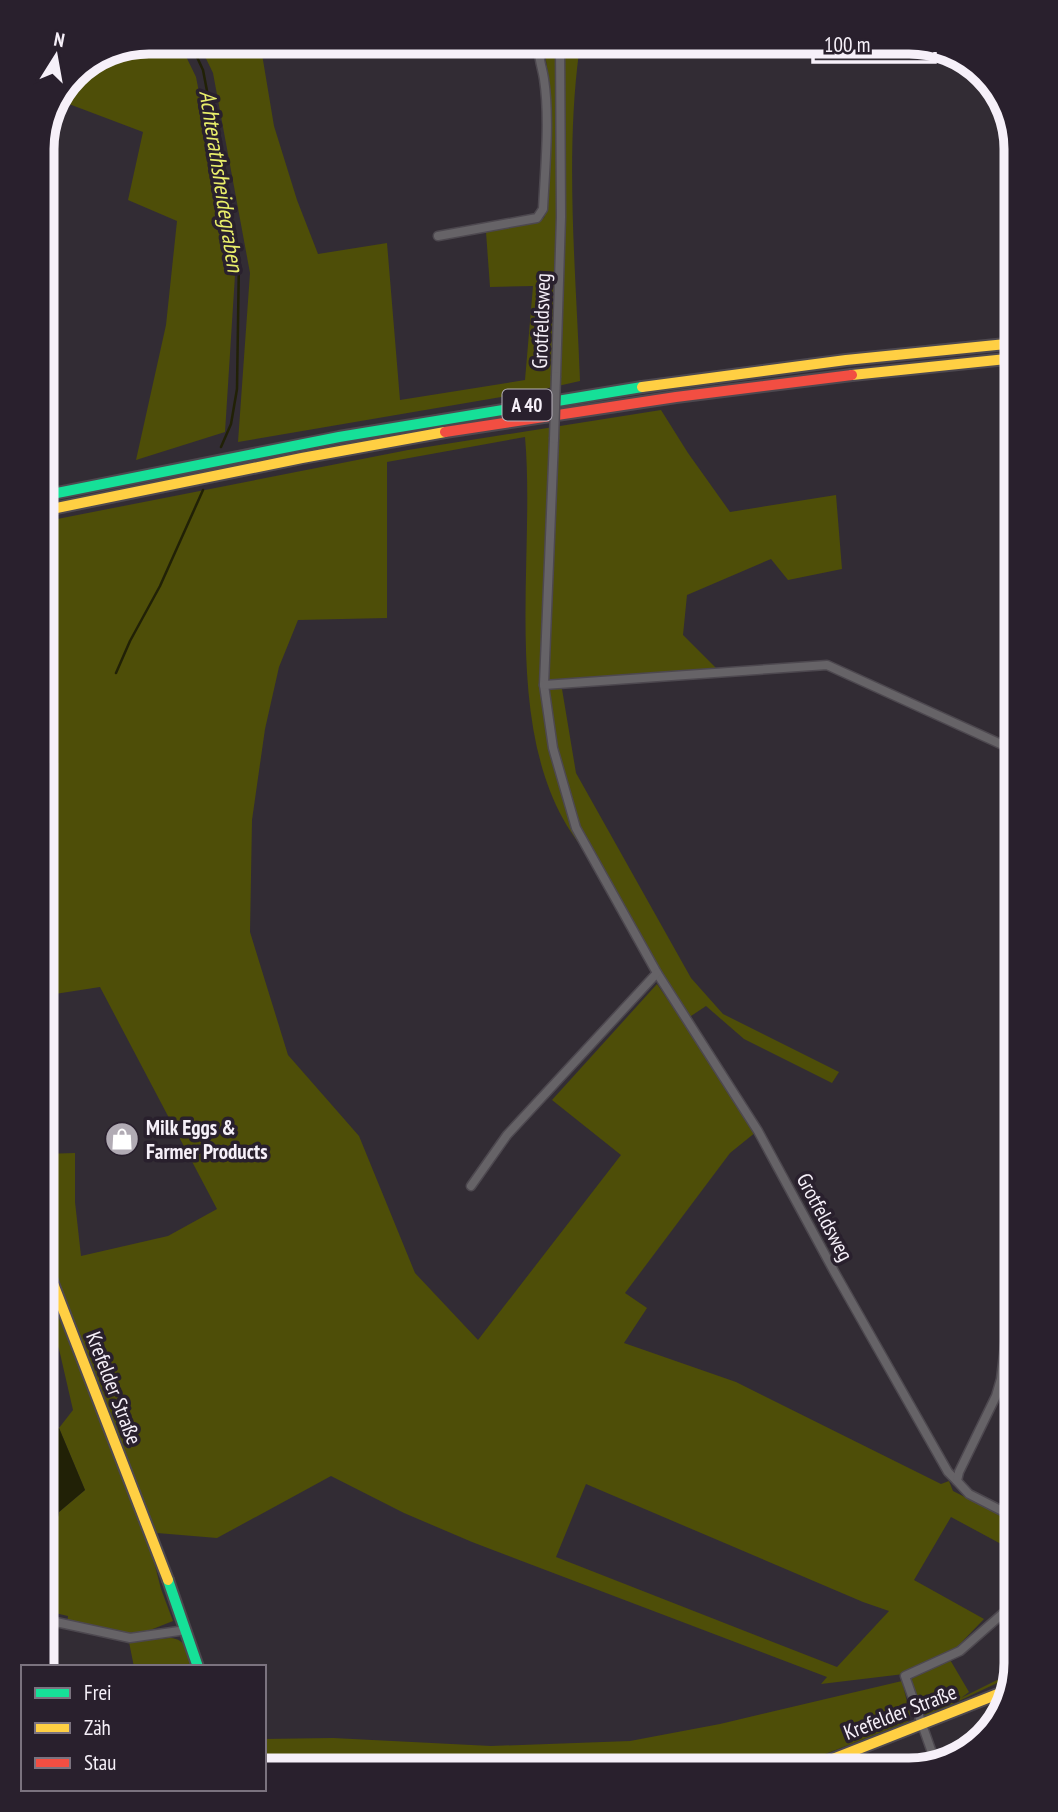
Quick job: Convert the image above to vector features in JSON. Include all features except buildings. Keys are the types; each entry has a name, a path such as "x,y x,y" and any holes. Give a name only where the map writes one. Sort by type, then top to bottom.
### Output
{"main road":[{"name":"A 40","path":"54,494 323,440 471,414 758,371 1004,344"},
{"name":"A 40","path":"54,509 458,430 745,388 1004,359"},
{"name":"Krefelder Straße","path":"54,1286 197,1665"},
{"name":"Krefelder Straße","path":"836,1758 998,1694"}],"street":[{"path":"438,236 537,218 543,209 546,101 538,54"},
{"name":"Grotfeldsweg","path":"560,54 561,216 544,685 553,748 576,828 657,973 758,1131 948,1472 968,1494 1004,1512"},
{"path":"544,685 827,665 1004,746"},
{"path":"471,1186 506,1135 657,973"},
{"path":"957,1481 996,1396 1004,1348"},
{"path":"933,1755 905,1676 960,1651 1004,1612"},
{"path":"54,1622 130,1638 186,1630"}],"shaded area":[{"path":"149,54 185,54 196,77 235,275 225,432 136,460 166,325 177,221 128,200 143,132 66,103 74,91 91,91 91,75 119,59"},
{"path":"204,54 262,54 274,126 297,200 318,254 387,243 400,400 525,380 533,286 490,287 486,232 544,218 548,203 550,87 545,54 579,54 572,175 580,381 531,392 238,442 250,273 213,73"},
{"path":"661,410 730,512 836,495 842,569 788,580 771,559 687,595 683,635 719,671 561,683 576,773 691,978 723,1014 839,1072 832,1083 744,1039 706,1006 688,1018 600,867 566,824 544,775 532,721 526,663 525,437 387,462 387,618 298,620 279,667 265,729 252,820 250,932 288,1055 359,1136 415,1273 478,1340 621,1155 552,1100 657,984 756,1132 730,1153 625,1293 647,1308 624,1343 736,1382 941,1484 949,1481 953,1491 1004,1517 1004,1546 951,1517 914,1580 984,1619 957,1647 904,1674 821,1684 827,1677 472,1542 404,1513 331,1476 217,1538 157,1533 54,1280 54,1154 75,1153 75,1202 81,1256 168,1236 217,1209 100,987 54,994 54,520 408,450","holes":["586,1484 889,1611 837,1667 556,1557"]},
{"path":"54,1306 148,1538 161,1589 173,1621 130,1638 67,1625 68,1616 54,1613 54,1537 59,1512 85,1490 59,1428 73,1410 54,1337"},
{"path":"59,1428 85,1490 59,1512 54,1537 54,1431"},
{"path":"176,1639 188,1652 191,1665 134,1665 129,1642"},
{"path":"949,1658 969,1692 961,1698 1003,1677 1002,1681 925,1717 921,1712 943,1705 921,1708 911,1679"},
{"path":"902,1681 910,1714 908,1722 815,1758 266,1758 266,1739 333,1738 491,1746 630,1741 720,1724"}],"waterway":[{"name":"Achterathsheidegraben","path":"196,54 203,70 239,258 237,389 231,424 221,447"},
{"name":"Achterathsheidegraben","path":"116,673 160,586 203,490"}],"traffic: fast":[{"path":"54,494 339,437 642,387"},
{"path":"168,1580 197,1665"}],"traffic: slow":[{"path":"642,387 846,360 1004,344"},
{"path":"852,375 1004,359"},
{"path":"54,509 445,432"},
{"path":"54,1286 168,1580"},
{"path":"835,1758 998,1694"}],"traffic: jam":[{"path":"445,432 676,397 852,375"}],"place":[{"name":"Milk Eggs & Farmer Products","path":"122,1139"}]}
